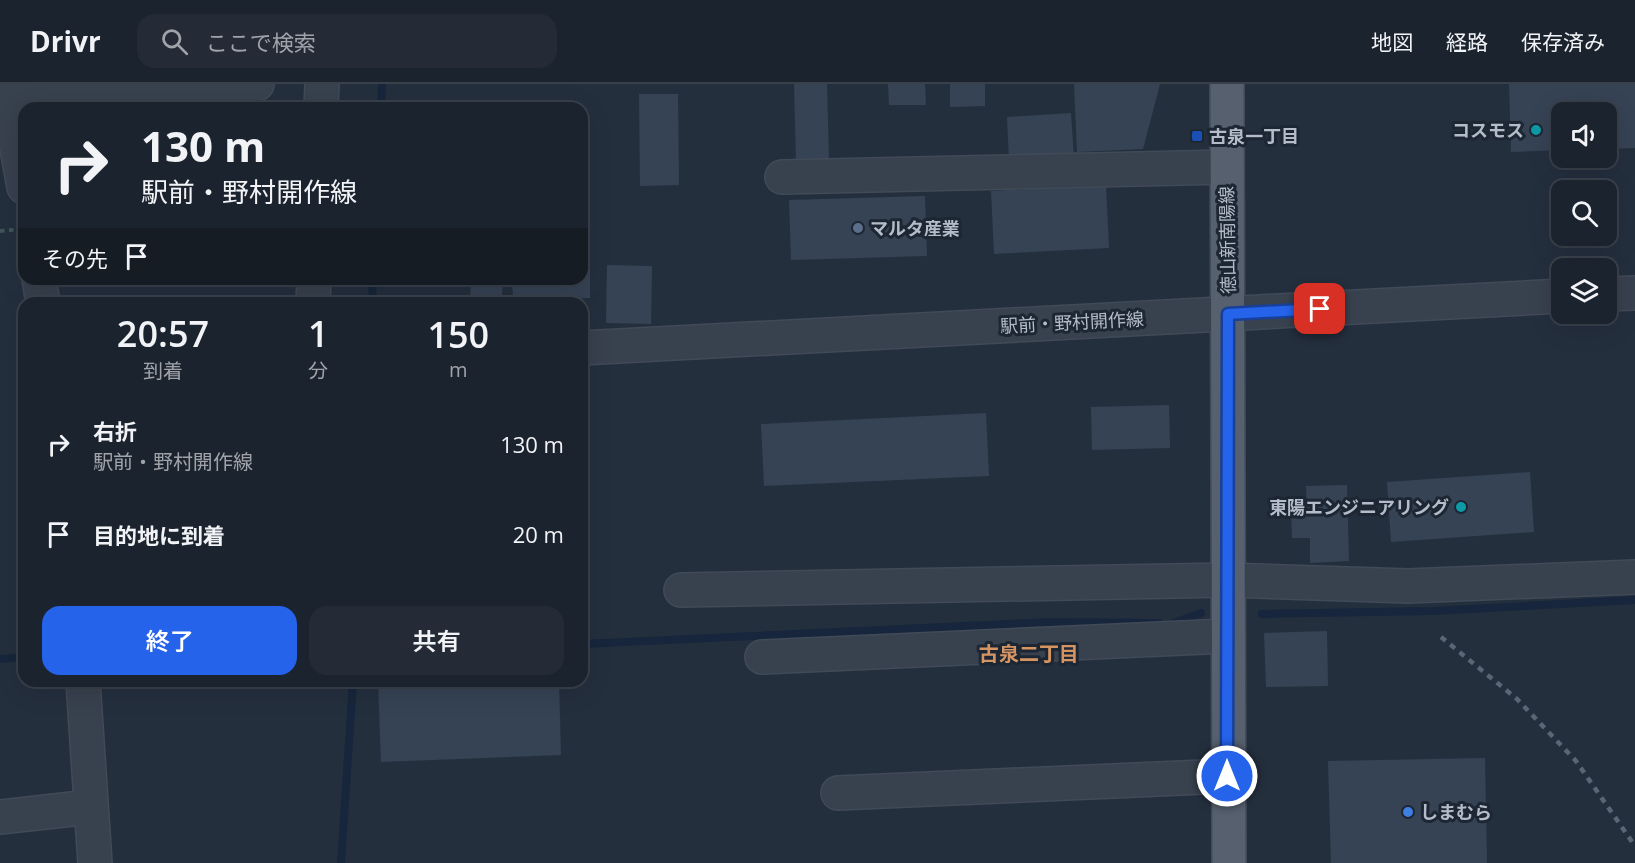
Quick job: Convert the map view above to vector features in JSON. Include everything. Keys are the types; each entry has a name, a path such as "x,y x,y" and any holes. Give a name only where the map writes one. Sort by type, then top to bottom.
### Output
{"main road":[{"name":"徳山新南陽線","path":"1227,84 1229,863"}],"street":[{"path":"18,157 5,91 257,84"},
{"path":"321,102 322,84"},
{"path":"782,177 1226,166"},
{"path":"1617,294 1635,293"},
{"name":"駅前・野村開作線","path":"588,348 1551,297"},
{"path":"681,590 1228,580 1408,586 1635,577"},
{"path":"762,657 1227,636"},
{"path":"83,687 95,863"},
{"path":"838,793 1227,776"},
{"path":"0,818 90,807"}],"path":[{"path":"0,231 18,230"}],"building":[{"path":"794,84 827,84 829,159 796,160"},
{"path":"888,84 925,84 926,105 889,105"},
{"path":"950,84 985,84 985,106 950,107"},
{"path":"1074,84 1160,84 1143,149 1077,152"},
{"name":"コスモス","path":"1509,84 1635,84 1635,148 1617,149 1617,102 1551,102 1551,150 1511,152"},
{"path":"639,94 678,94 679,185 640,186"},
{"path":"1071,113 1074,158 1009,161 1007,117"},
{"path":"1106,185 1109,248 994,254 991,191"},
{"name":"マルタ産業","path":"925,196 927,256 791,260 789,200"},
{"path":"607,265 652,266 651,324 606,323"},
{"path":"588,269 590,269 590,298 513,297 512,285 588,285"},
{"path":"471,285 503,285 502,295 509,295 509,297 470,297"},
{"path":"1169,405 1170,448 1092,450 1091,407"},
{"path":"986,413 989,476 764,486 761,424"},
{"name":"東陽エンジニアリング","path":"1530,472 1534,532 1391,542 1387,482"},
{"path":"1347,485 1349,561 1310,563 1310,538 1292,538 1291,511 1307,510 1306,486"},
{"path":"1327,631 1328,686 1266,687 1264,633"},
{"path":"378,687 559,687 561,755 381,762"},
{"name":"しまむら","path":"1485,758 1487,863 1331,863 1328,761"}],"waterway":[{"path":"381,102 382,84"},
{"path":"372,297 373,285"},
{"path":"1262,614 1433,611 1635,600"},
{"path":"1174,623 1201,613"},
{"path":"588,644 1048,622 1159,623"},
{"path":"0,659 18,658"},
{"path":"341,863 353,687"}],"railway":[{"path":"1441,637 1517,699 1576,761 1635,846"}],"place":[{"name":"コスモス","path":"1536,130"},
{"name":"古泉一丁目","path":"1197,136"},
{"name":"マルタ産業","path":"858,228"},
{"name":"東陽エンジニアリング","path":"1461,507"},
{"name":"しまむら","path":"1408,812"}],"district":[{"name":"古泉二丁目","path":"1029,653"}],"route":[{"path":"1227,776 1228,314 1320,309"}]}
